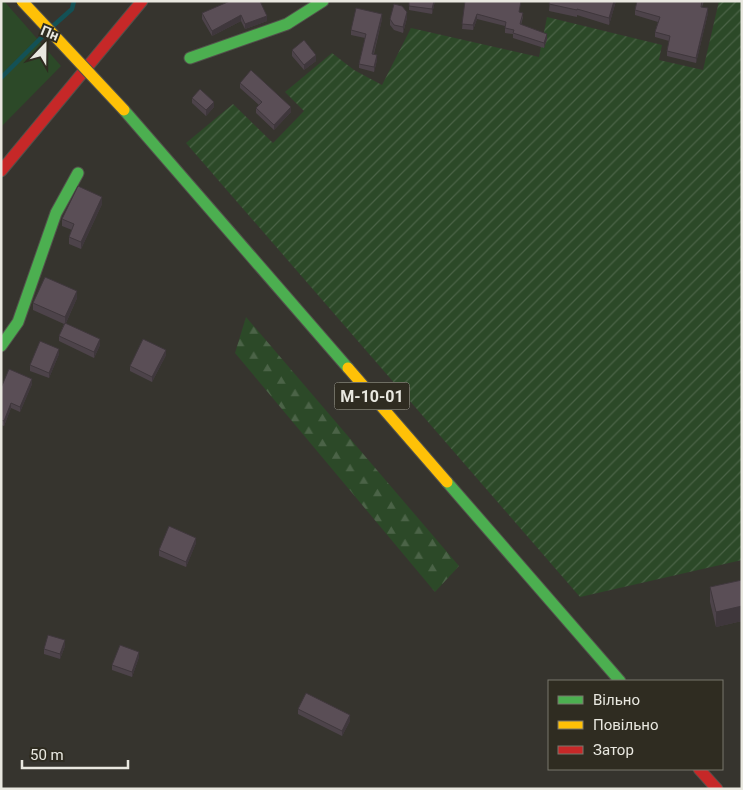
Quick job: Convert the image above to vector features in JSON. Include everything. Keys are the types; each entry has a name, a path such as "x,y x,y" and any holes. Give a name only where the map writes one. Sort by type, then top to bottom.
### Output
{"main road":[{"name":"М-10-01","path":"22,1 124,110 619,680"},
{"path":"1,170 142,1"},
{"path":"190,58 287,24 324,1"},
{"path":"1,346 18,322 56,213 78,173"},
{"path":"700,770 717,789"}],"green space":[{"path":"1,1 4,1 61,66 1,127"},
{"path":"719,1 742,1 742,560 580,597 186,143 233,104 273,143 304,111 285,92 332,53 354,70 382,85 411,28 539,57 547,17 662,45 659,60 703,70"},
{"path":"246,317 459,566 435,592 235,353"}],"building":[{"path":"230,1 260,1 267,16 245,24 241,15 212,31 202,13"},
{"path":"409,1 434,1 432,9 409,6"},
{"path":"465,1 521,1 519,12 523,13 520,24 547,34 544,43 513,33 514,30 505,28 506,22 477,14 473,25 462,24"},
{"path":"550,1 614,1 609,18 549,4"},
{"path":"637,1 702,1 701,7 708,8 696,58 667,51 670,36 655,32 660,17 635,10"},
{"path":"394,4 402,6 407,12 403,27 394,25 390,19"},
{"path":"356,8 382,14 372,54 377,55 374,67 359,64 366,34 351,30"},
{"path":"304,40 316,55 304,65 292,50"},
{"path":"251,70 291,107 274,125 256,108 262,102 240,83"},
{"path":"200,89 214,102 206,110 192,98"},
{"path":"78,186 102,197 81,242 69,237 74,224 62,219"},
{"path":"45,277 77,291 65,317 33,303"},
{"path":"65,323 100,339 94,352 59,336"},
{"path":"143,339 166,350 152,377 130,366"},
{"path":"40,341 59,349 49,373 30,365"},
{"path":"9,369 32,379 20,407 11,403 4,421 1,420 1,388"},
{"path":"169,526 196,538 186,562 159,550"},
{"path":"742,580 742,606 716,612 710,587"},
{"path":"48,635 65,640 60,654 44,649"},
{"path":"120,645 139,652 132,672 112,665"},
{"path":"306,693 350,715 342,731 298,709"}],"waterway":[{"path":"53,26 72,9 74,1"},
{"path":"1,78 46,33"}],"traffic: fast":[{"path":"190,58 287,24 323,1"},
{"path":"124,110 348,368"},
{"path":"1,346 18,322 56,213 78,173"},
{"path":"447,482 619,680"}],"traffic: slow":[{"path":"22,1 124,110"},
{"path":"348,368 447,482"}],"traffic: jam":[{"path":"1,171 142,1"},
{"path":"700,770 717,789"}]}
